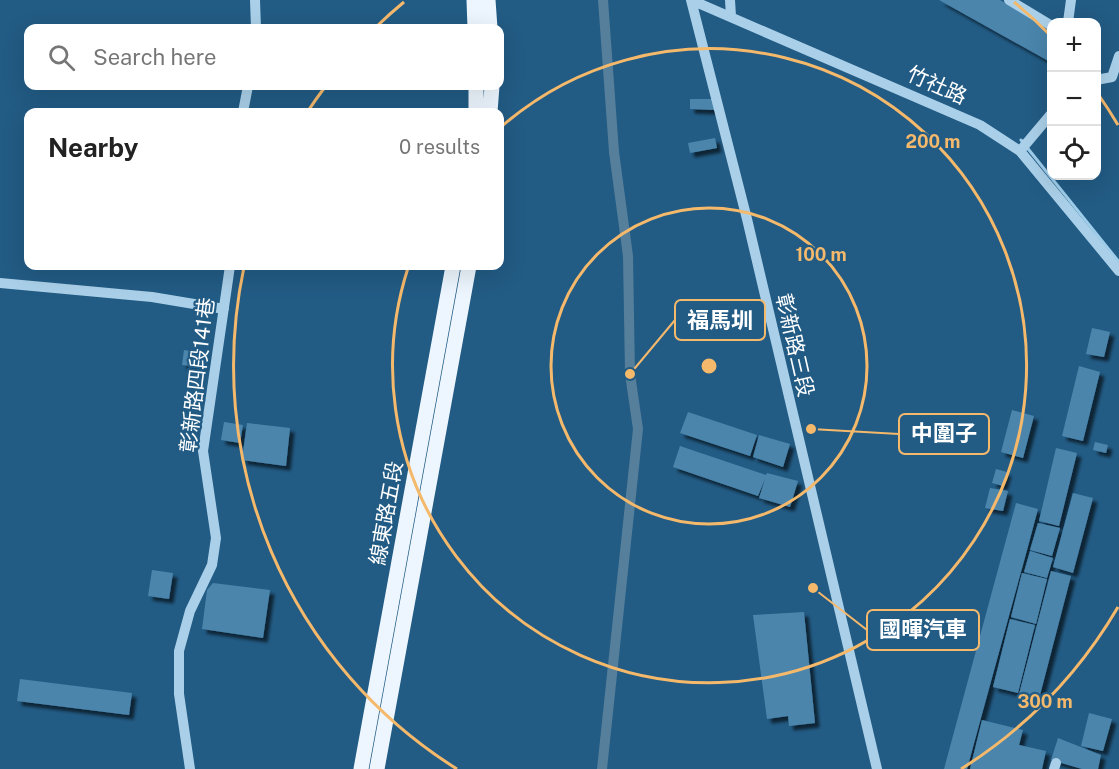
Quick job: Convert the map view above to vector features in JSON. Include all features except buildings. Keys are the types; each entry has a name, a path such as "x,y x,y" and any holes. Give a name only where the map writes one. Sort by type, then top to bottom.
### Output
{"main road":[{"path":"474,0 475,24"},
{"path":"488,0 490,24"},
{"path":"476,90 476,108"},
{"path":"490,108 492,90"},
{"name":"線東路五段","path":"360,769 452,270"},
{"name":"線東路五段","path":"377,769 468,270"}],"street":[{"path":"255,0 256,24"},
{"path":"730,0 731,16"},
{"path":"1009,0 1047,23"},
{"path":"1069,18 1071,0"},
{"name":"竹社路","path":"696,1 980,125 1020,152 1119,271"},
{"name":"彰新路三段","path":"696,1 698,24 877,769"},
{"path":"1101,79 1112,76 1119,56"},
{"path":"244,108 247,90"},
{"path":"1020,152 1047,119"},
{"name":"彰新路四段141巷","path":"190,769 179,694 179,651 190,611 212,565 216,538 203,451 229,270"},
{"path":"0,284 152,297 224,309"}],"waterway":[{"path":"602,769 638,429 630,374 628,256 614,152 603,0"},
{"path":"1021,140 1119,262"}],"place":[{"name":"福馬圳","path":"630,374"},
{"name":"中圍子","path":"811,429"},
{"name":"國暉汽車","path":"813,588"}]}
